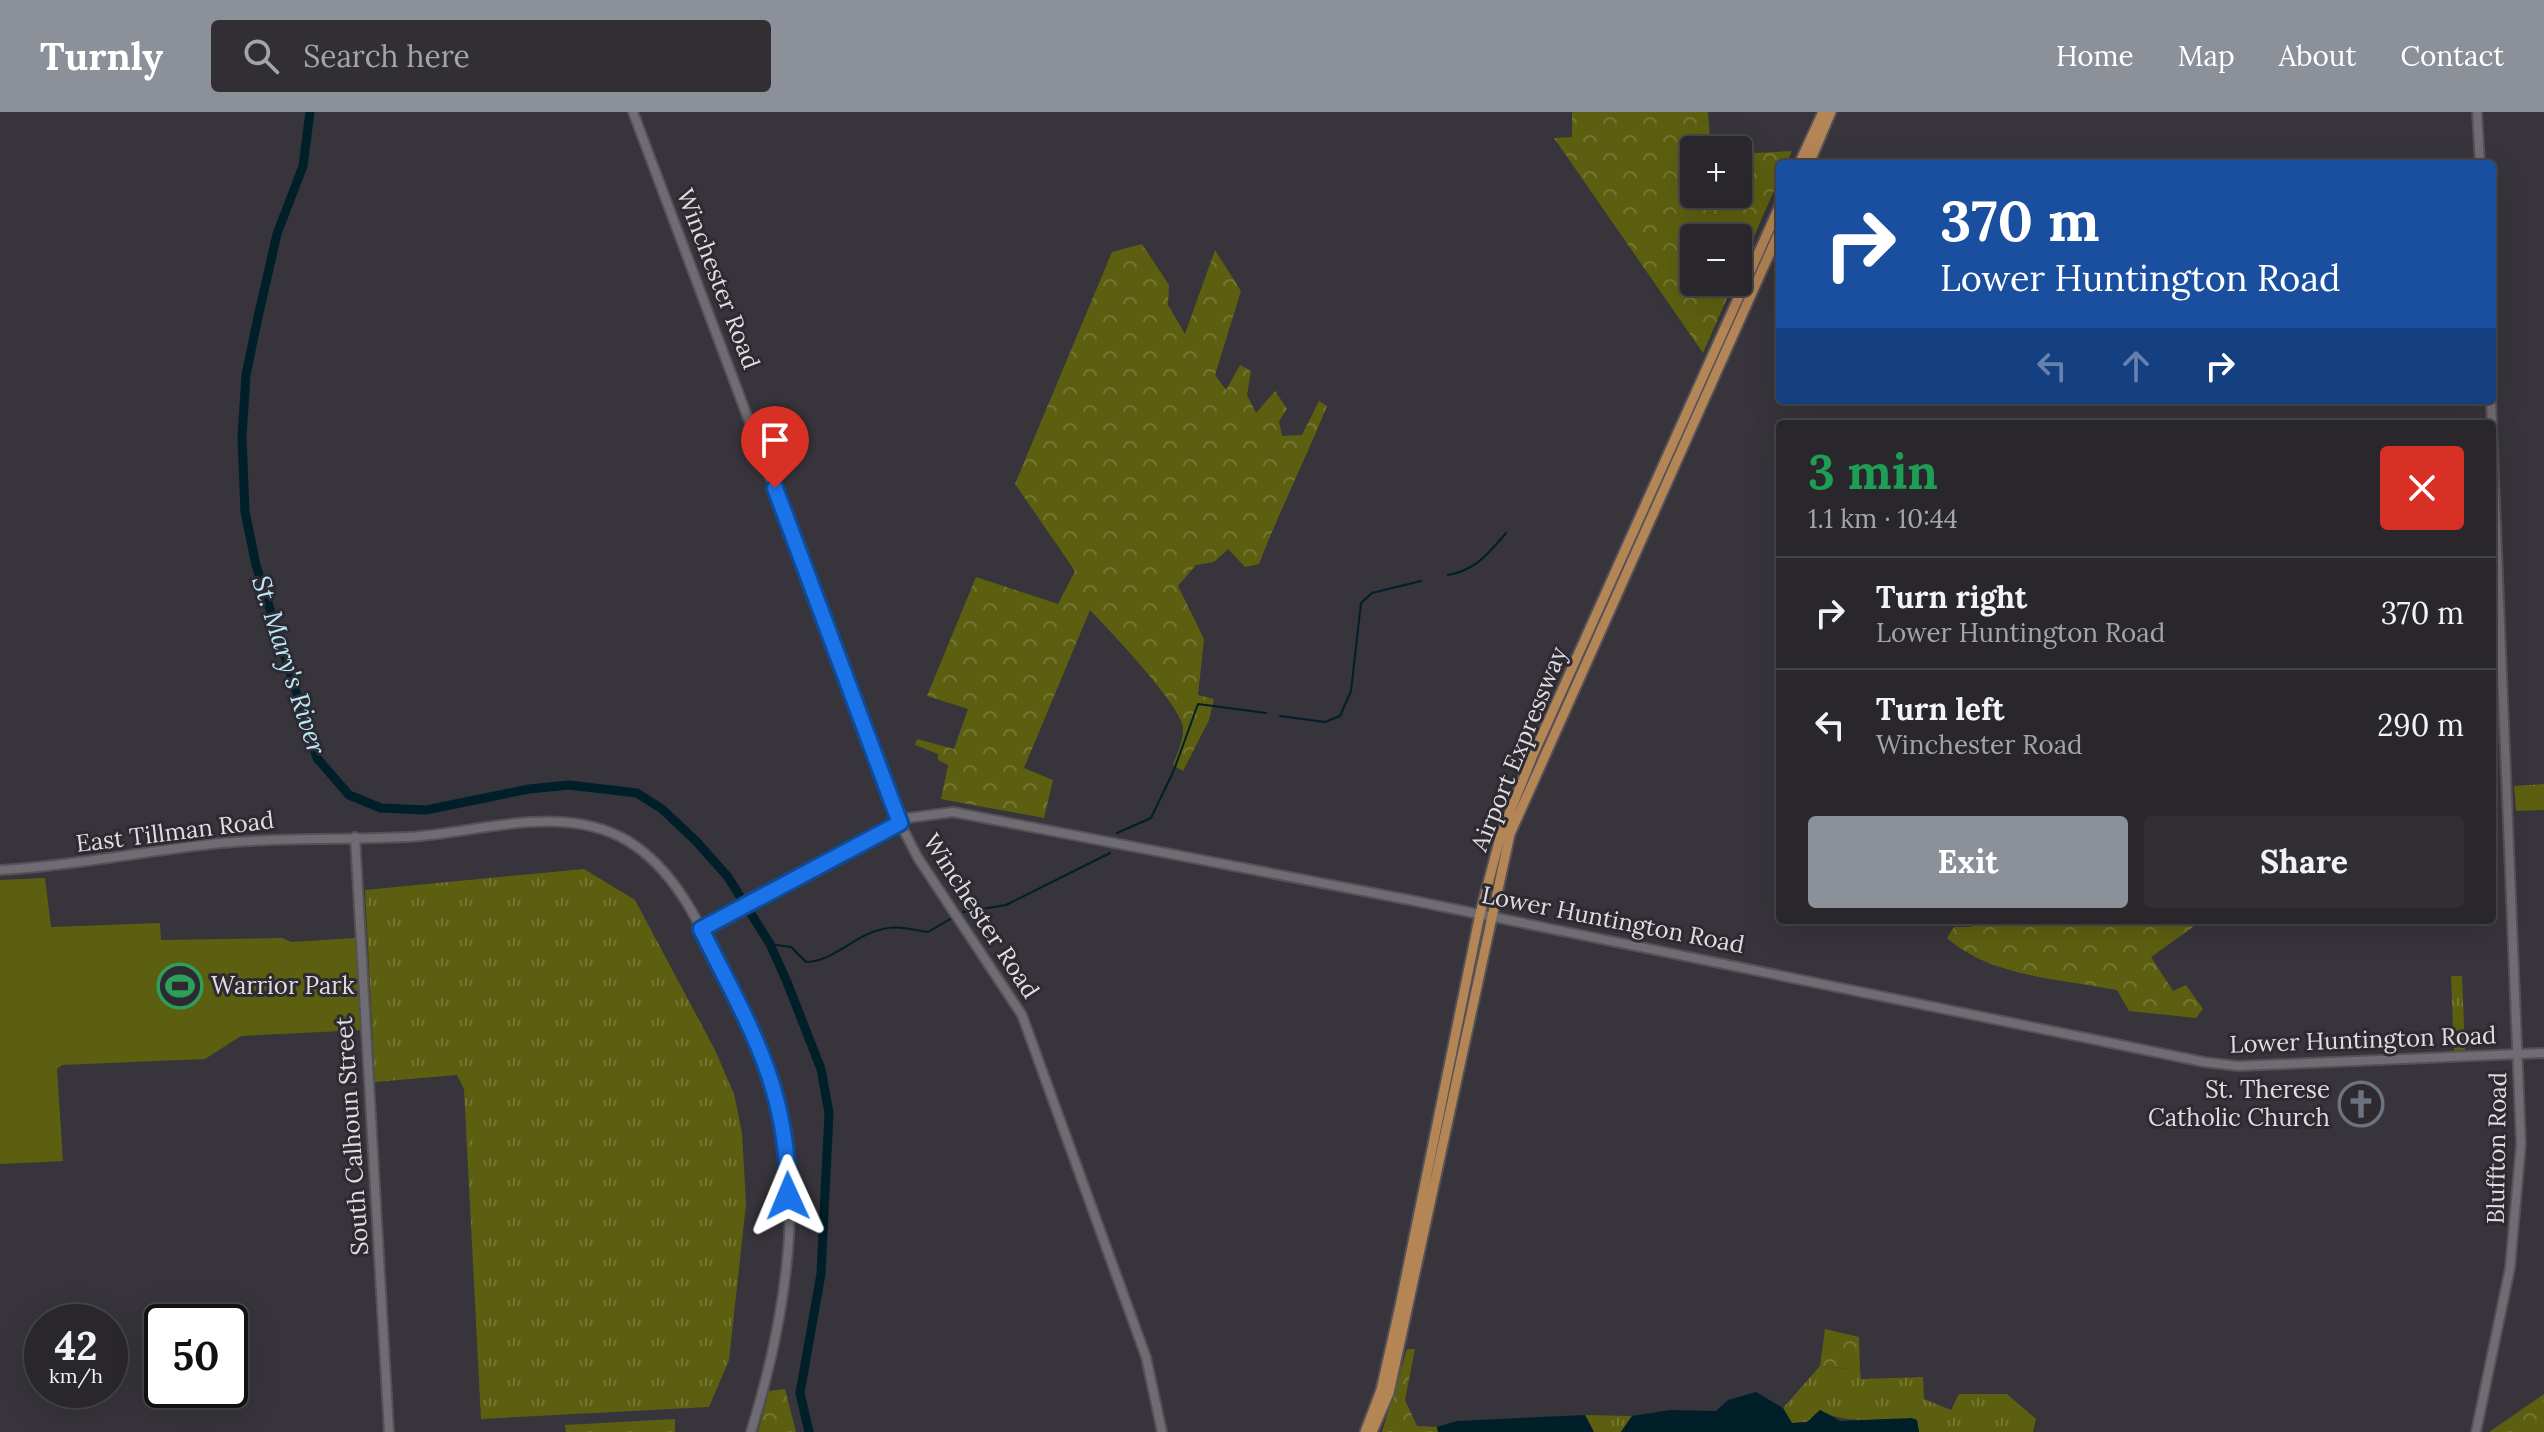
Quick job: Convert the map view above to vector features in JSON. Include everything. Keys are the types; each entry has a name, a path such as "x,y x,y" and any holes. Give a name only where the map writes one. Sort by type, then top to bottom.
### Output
{"main road":[{"name":"Winchester Road","path":"633,112 900,823 918,858 998,974 1022,1015 1146,1357 1162,1432"},
{"path":"1801,160 1823,112"},
{"path":"1811,160 1831,112"},
{"path":"2477,112 2480,160"},
{"name":"Airport Expressway","path":"1372,1432 1389,1393 1406,1318 1501,834 1533,755 1776,214"},
{"name":"Airport Expressway","path":"1365,1432 1381,1390 1485,915 1510,834 1776,239"},
{"name":"Bluffton Road","path":"2476,1432 2500,1325 2516,1231 2521,1144 2496,524"},
{"name":"Lower Huntington Road","path":"701,929 900,823 936,812 967,814 1485,915 2226,1066 2544,1053"},
{"name":"East Tillman Road","path":"0,870 50,867 222,843 409,837 544,822 589,825 618,836 651,858 670,878 701,929 763,1051 777,1097 787,1149 788,1216 782,1291 769,1372 751,1432"},
{"name":"South Calhoun Street","path":"355,837 389,1432"}],"green space":[{"path":"1572,112 1708,112 1710,136 1680,136 1680,208 1752,208 1752,153 1792,151 1788,160 1776,160 1776,186 1752,241 1752,224 1680,224 1680,296 1728,296 1703,353 1554,138 1572,137"},
{"path":"1142,244 1169,285 1168,305 1185,334 1215,250 1241,291 1215,375 1226,390 1240,365 1251,371 1247,395 1256,413 1275,391 1287,409 1279,421 1282,436 1302,435 1319,401 1327,406 1259,564 1245,567 1228,549 1214,562 1196,565 1178,586 1204,639 1198,695 1214,699 1209,720 1183,771 1173,765 1183,733 1176,712 1167,697 1090,610 1024,768 1053,780 1044,818 941,799 948,765 938,760 938,754 915,745 917,739 954,749 968,709 927,696 976,577 1058,604 1075,571 1015,484 1112,252"},
{"path":"2544,784 2544,810 2516,811 2514,786"},
{"path":"584,869 635,900 715,1050 734,1094 742,1133 746,1204 729,1360 709,1407 481,1419 464,1089 457,1075 375,1082 365,890"},
{"name":"Warrior Park","path":"45,878 51,927 160,923 161,940 282,938 291,942 356,938 362,1030 241,1036 205,1059 62,1065 57,1069 63,1161 0,1164 0,880"},
{"path":"1972,924 2192,924 2193,927 2151,957 2173,991 2186,985 2203,1009 2196,1018 2129,1011 2117,990 2005,969 1965,951 1947,938 1954,927 1971,927"},
{"path":"2451,976 2462,976 2465,1050 2454,1051"},
{"path":"1825,1329 1859,1337 1860,1370 1820,1366"},
{"path":"1407,1349 1415,1349 1405,1400 1417,1426 1437,1427 1438,1432 1382,1432"},
{"path":"1820,1366 1860,1370 1861,1379 1923,1377 1924,1399 1951,1410 1959,1394 2007,1394 2036,1419 2033,1432 1919,1432 1917,1420 1855,1420 1820,1410 1807,1422 1792,1423 1783,1408"},
{"path":"785,1389 796,1432 758,1432 769,1391"},
{"path":"2544,1394 2544,1432 2489,1432"},
{"path":"1585,1415 1632,1416 1621,1432 1594,1432"},
{"path":"675,1419 675,1432 566,1432 565,1425"}],"water":[{"path":"1756,1392 1783,1408 1792,1423 1807,1422 1820,1410 1840,1421 1912,1418 1917,1420 1919,1432 1621,1432 1632,1416 1670,1410 1716,1411 1728,1400"},
{"path":"1585,1415 1594,1432 1438,1432 1437,1427 1457,1421"}],"waterway":[{"name":"St. Mary's River","path":"310,112 303,166 277,234 258,317 246,375 242,437 245,512 256,565 317,758 349,795 381,808 426,810 529,789 569,785 637,793 662,809 728,877 770,944 787,982 821,1069 829,1113 821,1274 800,1393 809,1432"},
{"path":"1448,575 1474,565 1506,533"},
{"path":"1280,716 1325,722 1340,716 1351,691 1361,603 1372,593 1421,581"},
{"path":"1117,833 1151,818 1174,770 1198,704 1266,713"},
{"path":"963,912 1006,905 1110,853"},
{"path":"770,944 791,947 806,962 816,961 873,932 894,928 928,932 952,918"}],"place":[{"name":"Warrior Park","path":"180,986"},
{"name":"St. Therese Catholic Church","path":"2361,1104"}],"route":[{"path":"775,488 900,823 701,929 763,1051 775,1087 787,1149 788,1196"}]}
